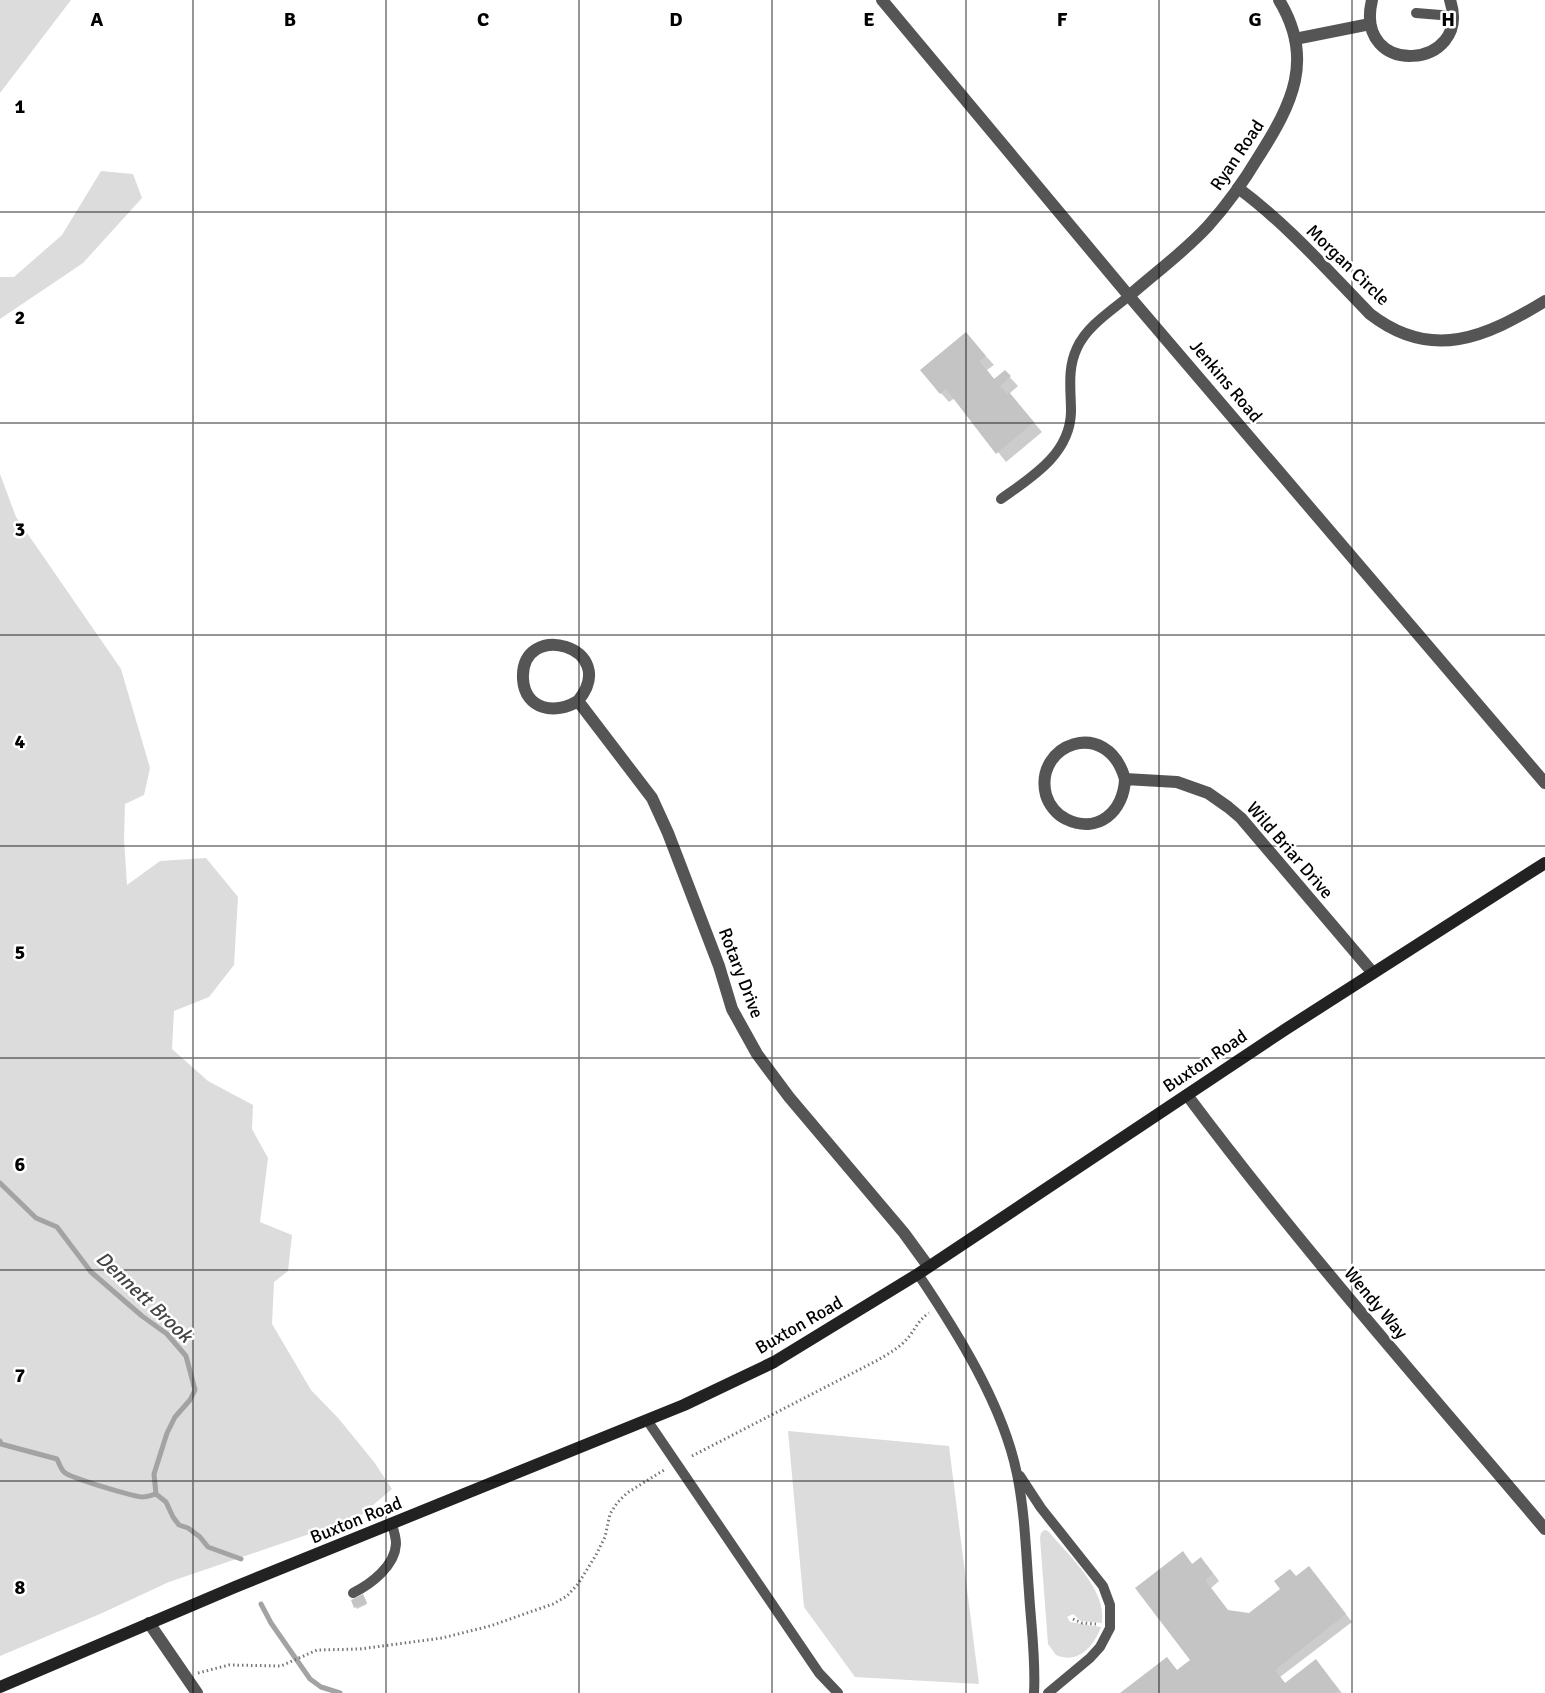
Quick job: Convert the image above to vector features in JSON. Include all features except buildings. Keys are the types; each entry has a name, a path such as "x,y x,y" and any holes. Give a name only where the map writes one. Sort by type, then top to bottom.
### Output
{"main road":[{"name":"Buxton Road","path":"0,1687 149,1623 647,1420 774,1362 923,1270 1373,973 1545,863"}],"street":[{"name":"Jenkins Road","path":"882,0 1129,296 1545,783"},
{"name":"Ryan Road","path":"1129,296 1206,228 1238,188 1281,122 1297,75 1295,39 1290,20 1279,0"},
{"path":"1372,0 1370,24 1375,37 1395,54 1415,57 1434,50 1444,41 1451,29 1453,16 1450,0"},
{"path":"1295,39 1370,24"},
{"name":"Morgan Circle","path":"1238,188 1258,202 1370,314 1406,334 1419,338 1442,340 1468,338 1490,331 1545,301"},
{"path":"562,644 580,654 589,673 584,693 578,701 557,710 536,703 528,695 523,684 523,673 526,662 533,653 542,647 562,644"},
{"name":"Rotary Drive","path":"578,701 652,798 668,833 719,966 732,1009 757,1054 789,1097 904,1233 923,1270"},
{"path":"1082,743 1102,746 1113,754 1121,765 1125,779 1125,792 1120,804 1112,814 1101,821 1088,824 1075,823 1063,818 1053,809 1044,785 1046,771 1052,759 1062,749 1082,743"},
{"name":"Wild Briar Drive","path":"1125,779 1177,782 1209,793 1228,807 1240,818 1373,973"},
{"name":"Wendy Way","path":"1187,1095 1240,1166 1311,1254 1545,1529"},
{"path":"149,1623 197,1693"}],"lane":[{"path":"1416,13 1453,16"},
{"path":"1001,499 1041,469 1061,444 1069,424 1069,379 1076,348 1087,332 1129,296"},
{"path":"923,1270 939,1306 980,1378 1010,1447 1017,1472 1023,1509 1034,1693"},
{"path":"647,1420 819,1674 838,1693"},
{"path":"1017,1472 1041,1508 1106,1590 1110,1605 1110,1628 1104,1642 1052,1692"},
{"path":"353,1593 373,1582 390,1560 396,1546 392,1525"}],"path":[{"path":"692,1456 820,1392 878,1360 901,1346 921,1318 939,1306"},
{"path":"185,1677 229,1665 281,1666 317,1650 360,1649 442,1638 490,1626 553,1604 567,1596 578,1584 596,1555 610,1514 617,1503 627,1493 664,1470"},
{"path":"1073,1619 1110,1628"}],"shaded area":[{"path":"0,0 71,0 0,93"},
{"path":"101,171 133,174 142,198 83,263 0,319 0,277 14,277 62,235"},
{"path":"0,474 16,517 121,669 150,768 144,795 125,804 124,839 127,885 160,861 206,858 238,897 234,965 209,997 174,1011 172,1049 208,1081 253,1105 252,1129 268,1158 260,1222 292,1235 288,1271 274,1282 272,1324 311,1390 339,1419 374,1462 392,1489 359,1517 169,1582 0,1656"},
{"path":"788,1431 949,1446 979,1684 855,1677 804,1607"},
{"path":"1044,1530 1048,1531 1084,1573 1092,1585 1102,1610 1102,1623 1081,1621 1073,1614 1067,1617 1070,1622 1101,1627 1089,1647 1078,1656 1071,1658 1056,1655 1048,1644 1040,1538"}],"waterway":[{"name":"Dennett Brook","path":"0,1183 36,1218 57,1227 91,1272 142,1316 167,1334 186,1356 195,1390 190,1400 175,1417 167,1433 154,1474 156,1494"},
{"path":"0,1441 1,1444 57,1459 64,1472 89,1482 142,1497 156,1494 166,1502 179,1525 188,1528 200,1537 208,1547 241,1559"},
{"path":"261,1604 271,1623 310,1679 321,1687 340,1693"}]}
